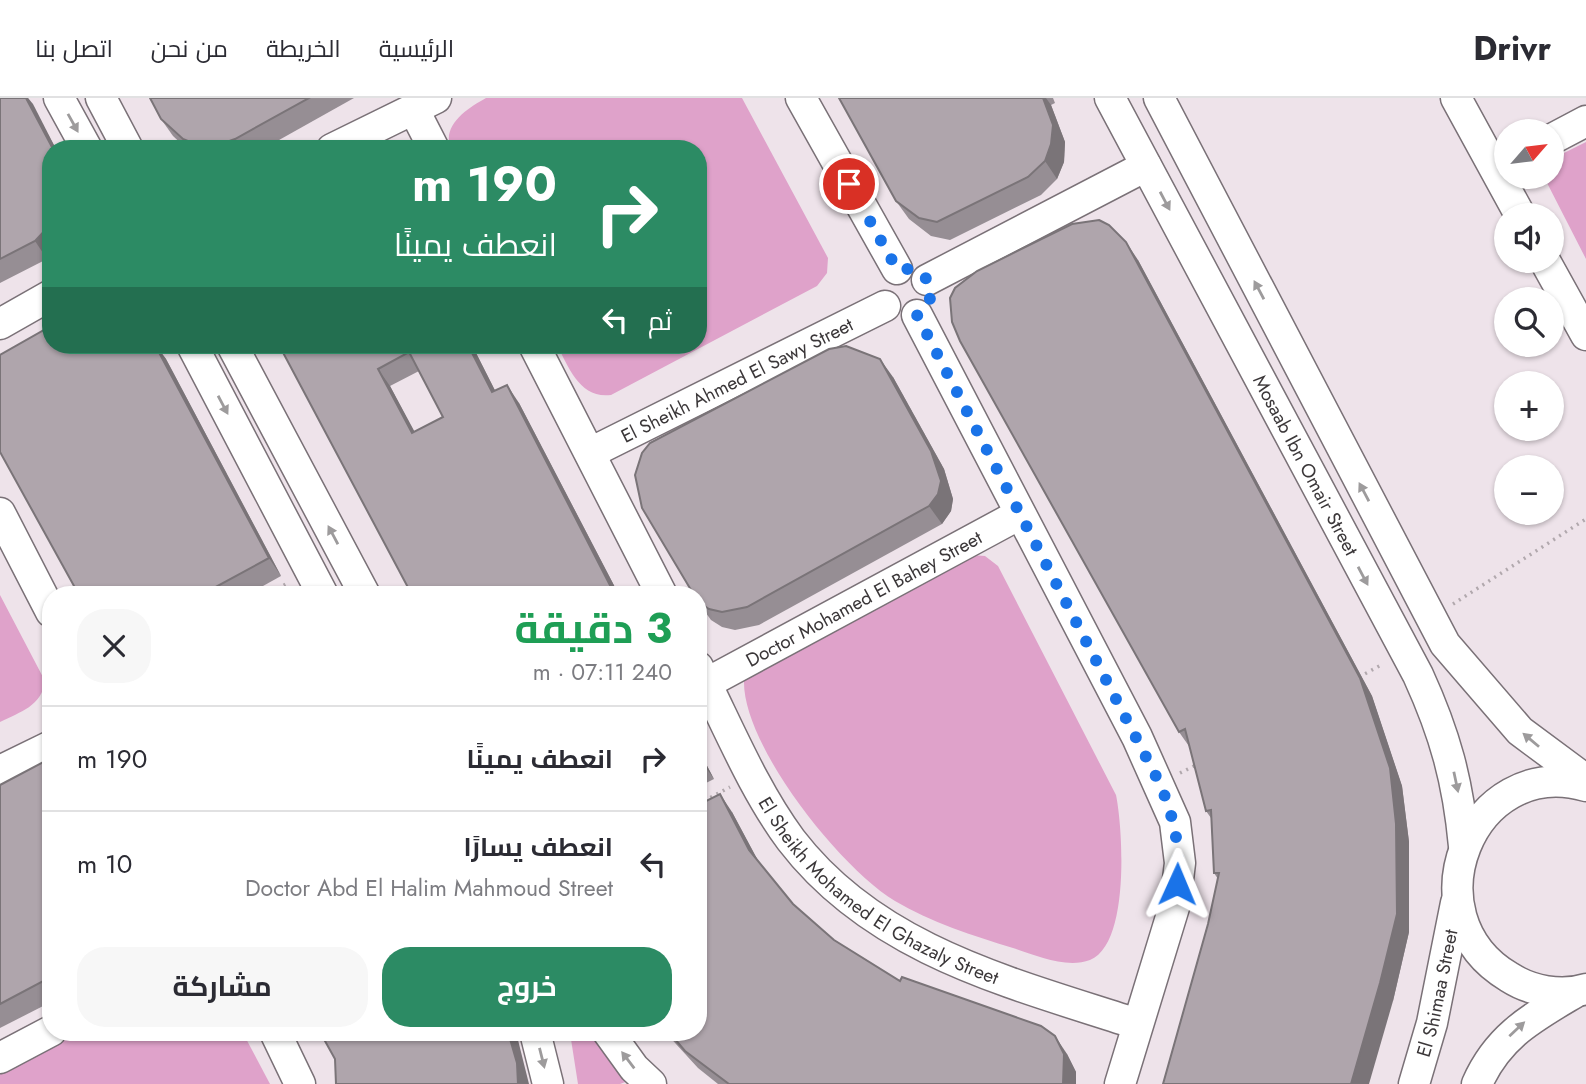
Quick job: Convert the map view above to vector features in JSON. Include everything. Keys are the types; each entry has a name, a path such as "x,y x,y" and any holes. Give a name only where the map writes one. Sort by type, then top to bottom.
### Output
{"street":[{"path":"59,98 82,140"},
{"path":"101,98 123,140"},
{"path":"801,98 897,269"},
{"name":"Mosaab Ibn Omair Street","path":"1110,98 1403,653 1418,676 1446,740 1459,794 1464,846"},
{"path":"1457,98 1494,156"},
{"path":"351,140 425,104 432,140"},
{"name":"Mosaab Ibn Omair Street","path":"1167,104 1430,618 1468,673 1520,731 1586,780"},
{"path":"1564,133 1586,121"},
{"path":"928,280 1146,166"},
{"path":"897,269 914,269 928,280 930,300 917,315 905,318 893,314 885,306 882,285 897,269"},
{"path":"1552,273 1586,335"},
{"path":"0,324 42,300"},
{"name":"El Sheikh Ahmed El Sawy Street","path":"590,453 885,306"},
{"path":"917,315 1160,784 1175,822 1180,863 1175,904 1120,1084"},
{"path":"197,354 318,586"},
{"path":"237,354 360,586"},
{"path":"539,354 657,586"},
{"path":"0,513 42,595"},
{"name":"Doctor Mohamed El Bahey Street","path":"707,672 1020,514"},
{"name":"El Sheikh Mohamed El Ghazaly Street","path":"707,685 753,775 792,840 848,898 891,930 936,954 989,976 1137,1024"},
{"path":"0,771 42,750"},
{"path":"1580,991 1546,992 1520,984 1496,970 1477,950 1463,926 1457,900 1457,872 1464,846 1478,822 1498,803 1522,789 1548,783 1586,786"},
{"name":"El Shimaa Street","path":"1414,1084 1432,1023 1457,900"},
{"path":"1477,1084 1503,1043 1522,1023 1580,991"},
{"path":"0,1059 42,1036"},
{"path":"279,1041 300,1084"},
{"path":"537,1041 548,1084"},
{"path":"614,1041 634,1068 651,1084"}],"path":[{"path":"1430,618 1586,519"},
{"path":"1355,679 1403,653"},
{"path":"1160,784 1209,758"},
{"path":"707,799 753,775"}],"shaded area":[{"path":"486,98 742,98 828,258 827,273 817,286 707,344 707,140 449,140 453,125"},
{"path":"1586,142 1586,259 1564,216 1564,203 1557,203 1550,189 1564,189 1564,153"},
{"path":"562,354 688,354 611,395 600,395 583,387"},
{"path":"971,555 985,556 998,566 1116,795 1121,833 1118,910 1112,932 1103,950 1090,960 1071,963 1051,960 968,933 909,909 873,885 848,862 798,802 776,770 759,737 748,707 744,680"},
{"path":"0,595 42,675 42,692 35,702 0,722"},
{"path":"53,1041 247,1041 270,1084 0,1084 0,1070"},
{"path":"571,1041 600,1041 628,1081 620,1084 578,1084"}],"building":[{"path":"0,98 26,98 48,140 42,140 42,234 35,241 0,259"},
{"path":"150,98 309,98 232,140 185,140 161,119"},
{"path":"839,98 1043,98 1053,125 1051,144 1045,161 1028,177 937,222 919,218 896,201"},
{"path":"1099,220 1109,225 1126,242 1360,678 1390,768 1396,824 1397,914 1351,1084 1163,1084 1208,924 1219,873 1214,873 1211,810 1206,811 1185,729 1179,732 960,341 952,322 950,298 955,288 977,271 1072,224"},
{"path":"42,331 42,354 160,354 269,558 218,586 74,586 0,452 0,355"},
{"path":"846,346 880,359 931,451 941,481 938,494 929,506 747,607 722,612 709,609 707,586 689,586 642,508 635,475 642,453 650,443 829,349"},
{"path":"284,354 405,354 378,369 412,433 443,417 410,354 473,354 492,392 507,385 610,586 407,586"},
{"path":"42,763 42,982 0,1004 0,785"},
{"path":"720,794 749,850 793,904 834,940 900,981 902,977 1041,1026 1055,1036 1064,1054 1063,1084 729,1084 685,1051 677,1041 707,1041 707,800"},
{"path":"325,1041 511,1041 517,1063 518,1084 336,1084 335,1059"}],"route":[{"path":"849,184 897,269 914,269 928,280 930,300 925,309 917,315 1160,784 1175,822 1180,863 1177,884"}]}
